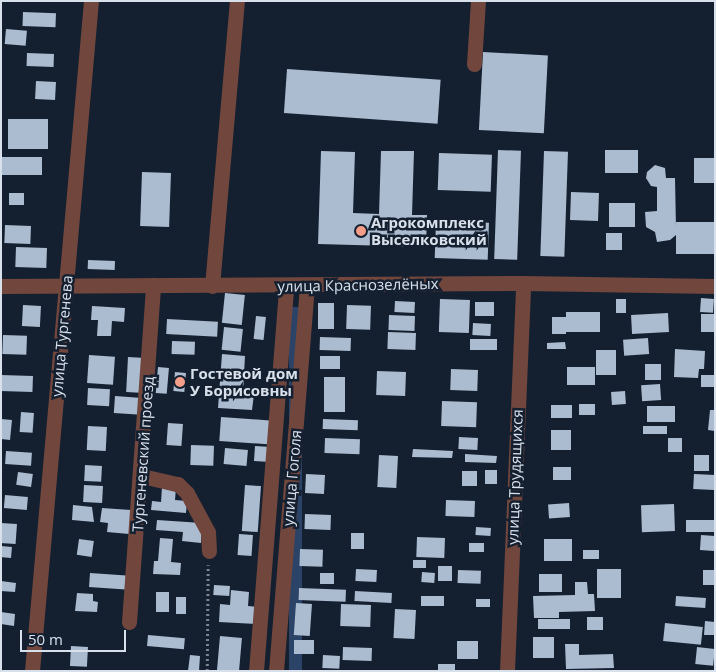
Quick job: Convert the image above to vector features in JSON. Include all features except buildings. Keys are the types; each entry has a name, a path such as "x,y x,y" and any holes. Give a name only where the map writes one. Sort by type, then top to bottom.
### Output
{"street":[{"name":"улица Тургенева","path":"32,671 91,1"},
{"path":"212,286 237,1"},
{"path":"474,64 478,1"},
{"name":"улица Краснозелёных","path":"1,286 308,286 523,283 715,286"},
{"name":"улица Трудящихся","path":"507,671 523,283"},
{"name":"Тургеневский проезд","path":"130,622 142,476 153,285"},
{"name":"улица Гоголя","path":"256,671 286,286"},
{"name":"улица Гоголя","path":"276,671 308,286"},
{"path":"142,476 178,484 187,493 208,532 208,551"}],"path":[{"path":"207,671 208,551"}],"shaded area":[{"path":"289,307 302,307 302,671 289,671"}],"place":[{"name":"Агрокомплекс Выселковский","path":"361,231"},
{"name":"Гостевой дом У Борисовны","path":"180,382"}]}
